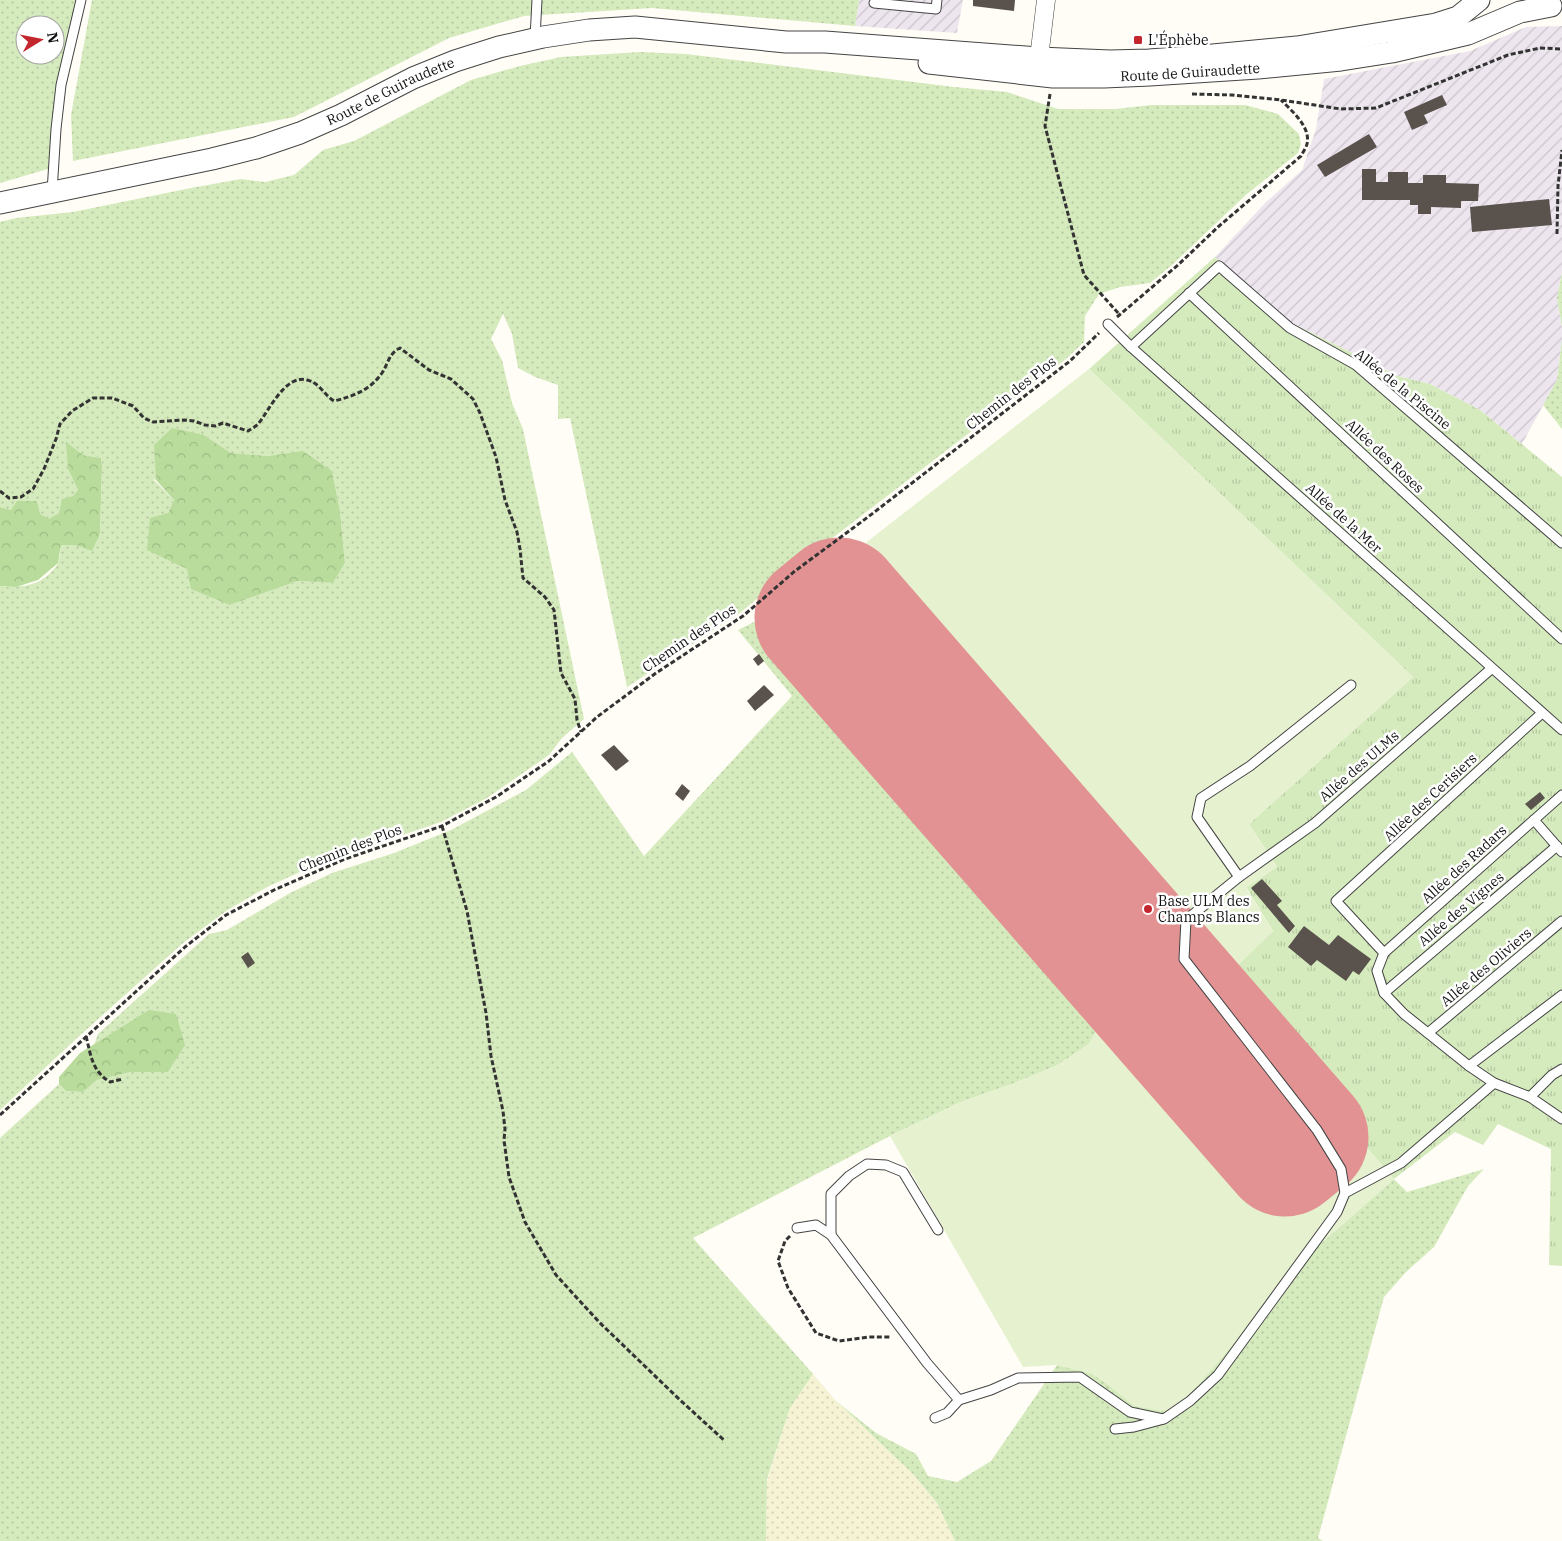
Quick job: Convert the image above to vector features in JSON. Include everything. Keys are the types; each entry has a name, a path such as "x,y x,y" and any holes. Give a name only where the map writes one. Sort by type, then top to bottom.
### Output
{"street":[{"path":"1039,58 1046,0"},
{"name":"Route de Guiraudette","path":"0,203 212,159 256,148 333,119 412,78 455,61 498,47 536,38 589,30 634,28 786,42 824,42 1039,58 1110,61 1149,60 1297,47 1436,24 1458,17 1479,0"},
{"name":"Route de Guiraudette","path":"786,42 823,51 1054,76 1150,76 1258,68 1392,52 1468,34 1520,12 1550,4"},
{"name":"Route de Guiraudette","path":"823,51 1032,65 1039,58"}],"lane":[{"path":"52,192 61,85 81,0"},
{"path":"536,38 538,0"},
{"path":"874,3 936,9 937,0"},
{"name":"Allée de la Piscine","path":"1189,293 1219,266 1290,328 1356,365 1562,543"},
{"path":"1131,347 1189,293"},
{"name":"Allée des Roses","path":"1189,293 1562,639"},
{"name":"Allée de la Mer","path":"1108,324 1131,347 1562,730"},
{"name":"Allée des ULMs","path":"1345,1193 1341,1169 1317,1130 1184,959 1186,920 1239,877 1315,823 1491,668"},
{"path":"1239,877 1197,817 1200,798 1250,766 1351,686"},
{"name":"Allée des Cerisiers","path":"1384,953 1336,901 1542,713"},
{"name":"Allée des Radars","path":"1384,953 1562,795"},
{"path":"1534,820 1559,849"},
{"name":"Allée des Vignes","path":"1384,993 1559,849"},
{"name":"Allée des Oliviers","path":"1428,1033 1562,921"},
{"path":"1384,953 1377,971 1384,993 1404,1014 1469,1066 1494,1083 1530,1097 1562,1119"},
{"path":"1469,1066 1562,995"},
{"path":"1530,1097 1562,1069"},
{"path":"1115,1429 1134,1427 1164,1419 1190,1401 1218,1375 1337,1212 1345,1193 1401,1163 1494,1083"},
{"path":"831,1235 831,1194 849,1176 867,1164 886,1164 903,1172 938,1230"},
{"path":"797,1228 816,1225 831,1235 927,1363 959,1400"},
{"path":"935,1418 946,1413 959,1400 991,1390 1018,1378 1080,1377 1130,1412 1164,1419"}],"path":[{"name":"Chemin des Plos","path":"0,1115 185,947 226,915 274,890 346,859 442,826 496,797 549,761 597,717 656,673 743,616 795,571 868,518 1070,361 1108,324 1302,156 1308,143 1306,130 1293,112 1281,100 1341,109 1376,108 1508,55 1540,48 1562,49"},
{"path":"1054,76 1045,126 1084,275 1120,314"},
{"path":"1557,234 1558,186 1562,150"},
{"path":"0,491 9,498 21,497 33,489 44,469 60,424 72,411 93,398 112,398 133,406 144,418 153,422 184,420 215,426 223,423 248,431 258,424 283,390 294,381 306,379 318,385 324,391 326,397 334,401 346,398 368,389 382,373 394,351 400,348 430,370 451,380 473,398 496,457 505,500 517,532 523,578 545,597 554,610 562,673 575,699 577,720 581,732"},
{"path":"442,826 467,911 486,1013 491,1056 503,1111 504,1140 509,1177 526,1222 556,1275 599,1322 725,1441"},
{"path":"86,1036 92,1060 100,1076 110,1082 123,1079"},
{"path":"797,1228 785,1242 778,1261 788,1288 816,1333 839,1341 869,1337 893,1337 910,1341"}],"shaded area":[{"path":"859,0 963,0 957,33 855,26"},
{"path":"1562,26 1562,272 1557,298 1562,339 1557,380 1522,444 1480,410 1430,384 1398,376 1286,320 1215,257 1266,202 1302,170 1316,129 1324,79 1470,51 1526,27"},
{"path":"813,1374 836,1401 913,1474 937,1503 955,1541 766,1541 767,1481 790,1408"}],"green space":[{"path":"0,0 76,0 65,53 65,15 15,15 15,65 63,65 55,102 48,169 0,183"},
{"path":"92,0 859,0 855,26 652,8 524,16 449,38 294,117 73,161 71,115"},
{"path":"640,52 686,54 1007,92 1058,109 1116,109 1151,105 1245,105 1278,114 1299,134 1301,144 1298,153 1247,194 1173,264 1150,283 1120,287 1099,294 1085,316 1084,342 1067,358 805,559 741,612 627,687 570,418 558,419 558,385 535,377 518,368 512,334 503,314 491,339 502,360 512,403 523,429 584,719 562,738 549,755 487,798 441,822 320,863 267,887 226,911 183,943 0,1110 0,586 25,586 39,581 57,565 61,545 76,545 100,533 102,466 101,458 83,455 68,469 78,490 59,513 49,520 40,514 37,501 11,510 0,507 0,222 16,218 73,212 241,179 265,182 294,175 323,150 354,141 471,80 561,57","holes":["204,435 231,453 269,456 332,471 340,511 345,563 333,583 298,581 230,605 187,569 168,513 174,500 153,479 156,480"]},
{"path":"1215,257 1286,320 1398,376 1430,384 1480,410 1562,477 1562,1266 1549,1265 1551,1149 1498,1124 1483,1145 1455,1132 1394,1179 1222,980 1273,931 1246,887 1277,867 1249,824 1413,677 1089,369"},
{"path":"1562,272 1562,327 1557,298"},
{"path":"1562,339 1562,429 1543,405 1557,380"},
{"name":"Base ULM des Champs Blancs","path":"1089,369 1413,677 1249,824 1277,867 1246,888 1273,931 1222,980 1394,1179 1318,1246 1176,1411 1134,1406 1091,1373 1057,1365 1023,1367 890,1136 961,1102 1058,1065 1089,1044 1101,1023 1080,960 782,608"},
{"path":"172,428 204,435 231,453 269,456 303,451 332,471 340,511 345,563 333,583 298,581 230,605 191,589 187,569 147,550 150,518 168,513 174,500 156,480 154,445"},
{"path":"66,442 83,455 101,458 100,533 92,551 76,545 61,545 58,563 38,580 16,587 0,586 0,507 11,510 17,501 37,501 40,514 49,519 59,513 62,499 73,496 78,490 68,469"},
{"path":"782,608 1080,960 1101,1023 1089,1044 1058,1065 961,1102 890,1136 693,1238 813,1374 790,1408 767,1479 766,1541 0,1541 0,1138 59,1084 66,1091 83,1092 97,1080 131,1072 168,1072 116,1031 94,1045 98,1034 209,934 227,930 290,893 332,873 394,853 451,830 526,790 572,752 644,856 792,696 738,630"},
{"path":"149,1010 176,1014 185,1045 168,1072 131,1072 97,1080 83,1092 66,1091 59,1084 59,1077 80,1053"},
{"path":"1484,1169 1468,1186 1434,1247 1406,1272 1384,1297 1318,1538 1323,1541 955,1541 937,1503 913,1474 836,1401 876,1433 916,1454 928,1476 957,1482 991,1461 1057,1365 1091,1373 1106,1383 1318,1246 1394,1179 1407,1192"}],"building":[{"path":"973,0 1015,0 1014,11 973,6"},
{"path":"1442,95 1447,105 1424,115 1428,123 1412,130 1404,112"},
{"path":"1369,134 1377,147 1325,177 1317,165"},
{"path":"1362,169 1376,169 1376,182 1388,182 1388,172 1408,172 1408,183 1423,183 1423,175 1446,175 1446,183 1479,184 1478,201 1461,201 1461,208 1431,207 1431,214 1418,214 1418,205 1410,205 1410,200 1362,200"},
{"path":"1549,199 1552,225 1472,232 1470,207"},
{"path":"759,654 764,661 758,666 753,659"},
{"path":"764,685 774,695 755,711 747,701"},
{"path":"614,745 629,761 616,771 601,755"},
{"path":"682,784 690,791 683,801 675,794"},
{"path":"1540,792 1545,798 1531,810 1525,804"},
{"path":"1262,879 1282,901 1277,905 1295,926 1289,933 1251,888"},
{"path":"1304,926 1329,945 1338,935 1371,959 1359,975 1353,971 1346,981 1317,960 1311,966 1288,947"},
{"path":"248,952 255,963 248,968 241,957"}],"runway":[{"path":"839,600 1306,1137 1285,1154 817,618 839,600"}],"place":[{"name":"L'Éphèbe","path":"1138,40"},
{"name":"Base ULM des Champs Blancs","path":"1148,909"}]}
